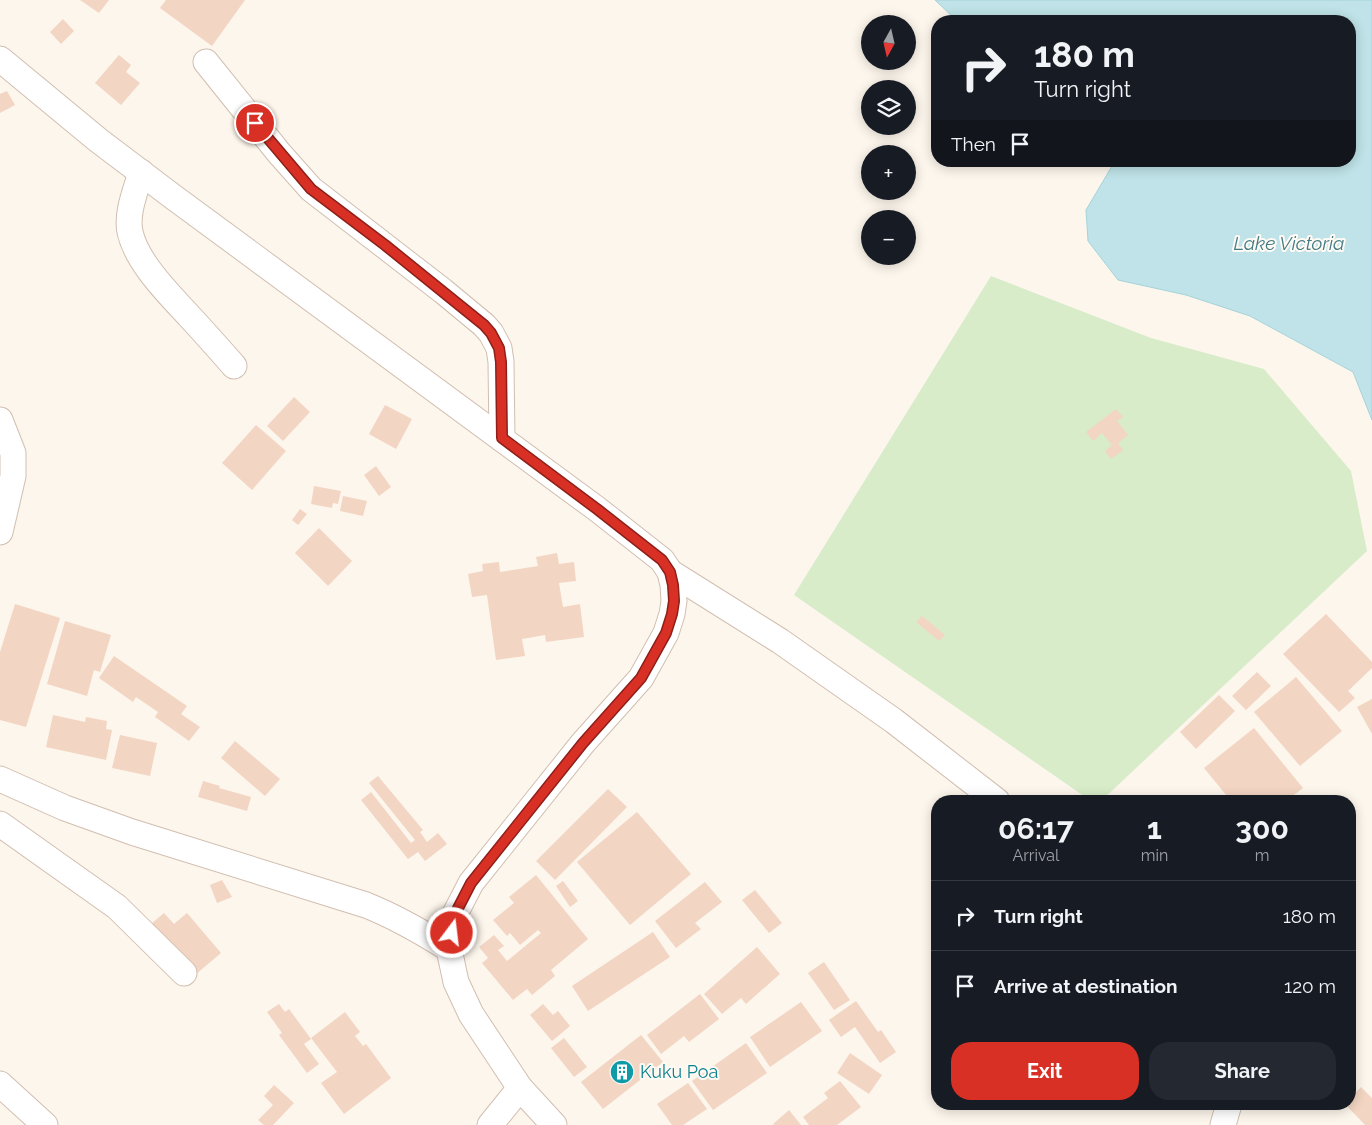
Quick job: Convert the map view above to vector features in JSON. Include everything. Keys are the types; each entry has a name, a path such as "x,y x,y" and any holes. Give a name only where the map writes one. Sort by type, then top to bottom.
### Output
{"street":[{"path":"206,62 279,153 311,189 443,291 491,333 499,348 501,362 502,438"},
{"path":"4,68 141,172 597,509 662,560 670,572 674,592 672,614 666,633 641,678 583,743 471,883 454,916 449,949 456,982 471,1014 520,1088 554,1125"},
{"path":"141,172 130,214 130,232 134,243 143,261 170,295 234,366"},
{"path":"0,420 13,453 13,476 0,532"},
{"path":"670,572 780,641 894,721 989,795"},
{"path":"0,779 65,808 132,832 366,905 413,926 449,949"},
{"path":"0,824 117,907 184,973"},
{"path":"0,1084 45,1125"},
{"path":"490,1125 520,1088"},
{"path":"1223,1125 1228,1110"}],"green space":[{"path":"991,276 1151,338 1264,369 1351,471 1367,551 1107,795 1082,795 794,595"}],"water":[{"name":"Lake Victoria","path":"935,0 1372,0 1372,420 1353,372 1250,316 1186,295 1118,280 1088,241 1086,210 1111,167 1356,167 1356,15 951,15"}],"building":[{"path":"80,0 109,0 99,13"},
{"path":"166,0 245,0 212,46 160,8"},
{"path":"63,19 74,31 61,44 50,32"},
{"path":"119,55 131,65 126,72 140,83 121,105 95,83"},
{"path":"7,91 15,105 0,113 0,94"},
{"path":"294,397 310,412 283,441 267,426"},
{"path":"385,405 412,419 396,449 369,434"},
{"path":"1116,409 1123,417 1117,421 1128,435 1118,443 1123,450 1111,459 1105,451 1112,445 1102,433 1093,441 1086,432"},
{"path":"256,425 286,451 252,490 222,463"},
{"path":"376,466 391,487 379,496 364,475"},
{"path":"314,486 341,491 338,504 333,503 332,508 311,504"},
{"path":"343,496 367,501 363,516 340,511"},
{"path":"300,509 307,514 298,525 292,520"},
{"path":"319,528 352,561 328,586 295,553"},
{"path":"557,553 559,564 574,562 576,581 559,583 563,607 580,604 584,637 546,642 545,635 522,639 525,656 496,660 487,595 472,597 468,574 483,571 482,564 499,562 500,572 538,566 536,557"},
{"path":"15,604 60,618 26,727 0,720 0,652"},
{"path":"1326,614 1372,662 1372,668 1348,691 1355,698 1339,712 1283,654"},
{"path":"922,616 945,635 939,641 916,622"},
{"path":"65,621 111,635 100,672 94,670 87,696 47,684"},
{"path":"114,656 187,706 181,714 200,727 189,741 155,717 158,712 136,697 133,702 99,678"},
{"path":"1257,672 1271,686 1246,710 1232,696"},
{"path":"1296,677 1342,731 1300,766 1254,712"},
{"path":"1219,695 1235,711 1196,749 1180,732"},
{"path":"1372,699 1372,734 1357,707"},
{"path":"53,715 85,722 86,717 107,721 106,729 112,730 106,760 46,747"},
{"path":"1254,728 1303,788 1294,795 1226,795 1204,768"},
{"path":"120,735 157,743 150,776 112,768"},
{"path":"235,741 280,779 265,796 221,758"},
{"path":"378,776 423,830 420,832 427,842 438,833 447,844 425,861 418,852 408,859 361,800 371,792 411,843 415,840 369,783"},
{"path":"203,781 220,786 219,788 251,797 247,811 198,797"},
{"path":"608,789 627,807 555,880 536,861"},
{"path":"637,812 691,874 630,925 577,862"},
{"path":"536,875 588,939 551,970 555,976 532,995 527,989 513,1000 482,963 488,958 479,947 494,935 504,946 498,950 507,961 541,933 538,930 520,945 510,933 507,936 493,920 514,903 509,897"},
{"path":"222,880 232,897 217,903 210,885"},
{"path":"563,881 578,901 570,907 556,886"},
{"path":"705,882 722,902 695,923 701,929 676,948 655,921"},
{"path":"755,890 782,923 769,933 742,900"},
{"path":"164,913 174,924 187,913 221,953 195,975 151,924"},
{"path":"653,932 670,957 588,1011 572,986"},
{"path":"757,947 780,974 746,1004 741,998 722,1014 704,994"},
{"path":"824,962 850,1000 834,1010 808,973"},
{"name":"Kuku Poa","path":"700,994 719,1019 689,1042 684,1036 661,1054 647,1035"},
{"path":"856,1001 878,1032 881,1030 896,1052 880,1063 855,1027 841,1037 829,1020"},
{"path":"801,1002 822,1031 770,1067 750,1037"},
{"path":"279,1004 285,1012 289,1009 311,1039 304,1044 319,1064 307,1073 279,1035 282,1033 267,1012"},
{"path":"543,1004 553,1015 558,1011 570,1026 552,1041 530,1015"},
{"path":"345,1012 360,1032 355,1036 363,1046 366,1044 391,1078 344,1114 321,1083 337,1072 311,1038"},
{"name":"Kuku Poa","path":"641,1035 663,1062 603,1109 581,1082"},
{"path":"564,1038 587,1067 574,1077 551,1048"},
{"path":"746,1043 767,1073 713,1110 692,1081"},
{"path":"850,1053 882,1075 869,1094 837,1073"},
{"path":"840,1081 861,1107 837,1125 809,1125 803,1117 828,1098 824,1093"},
{"path":"688,1083 707,1109 683,1125 672,1125 657,1104"},
{"path":"274,1085 294,1103 273,1125 264,1125 258,1120 273,1105 264,1096"},
{"path":"1361,1087 1372,1098 1372,1125 1365,1125 1351,1110 1356,1110 1356,1092"},
{"path":"789,1110 801,1125 773,1124"}],"place":[{"name":"Kuku Poa","path":"622,1072"}],"route":[{"path":"255,123 311,189 443,291 491,333 499,348 501,362 502,438 662,560 670,572 674,592 672,614 666,633 641,678 583,743 471,883 454,916 452,933"}]}
